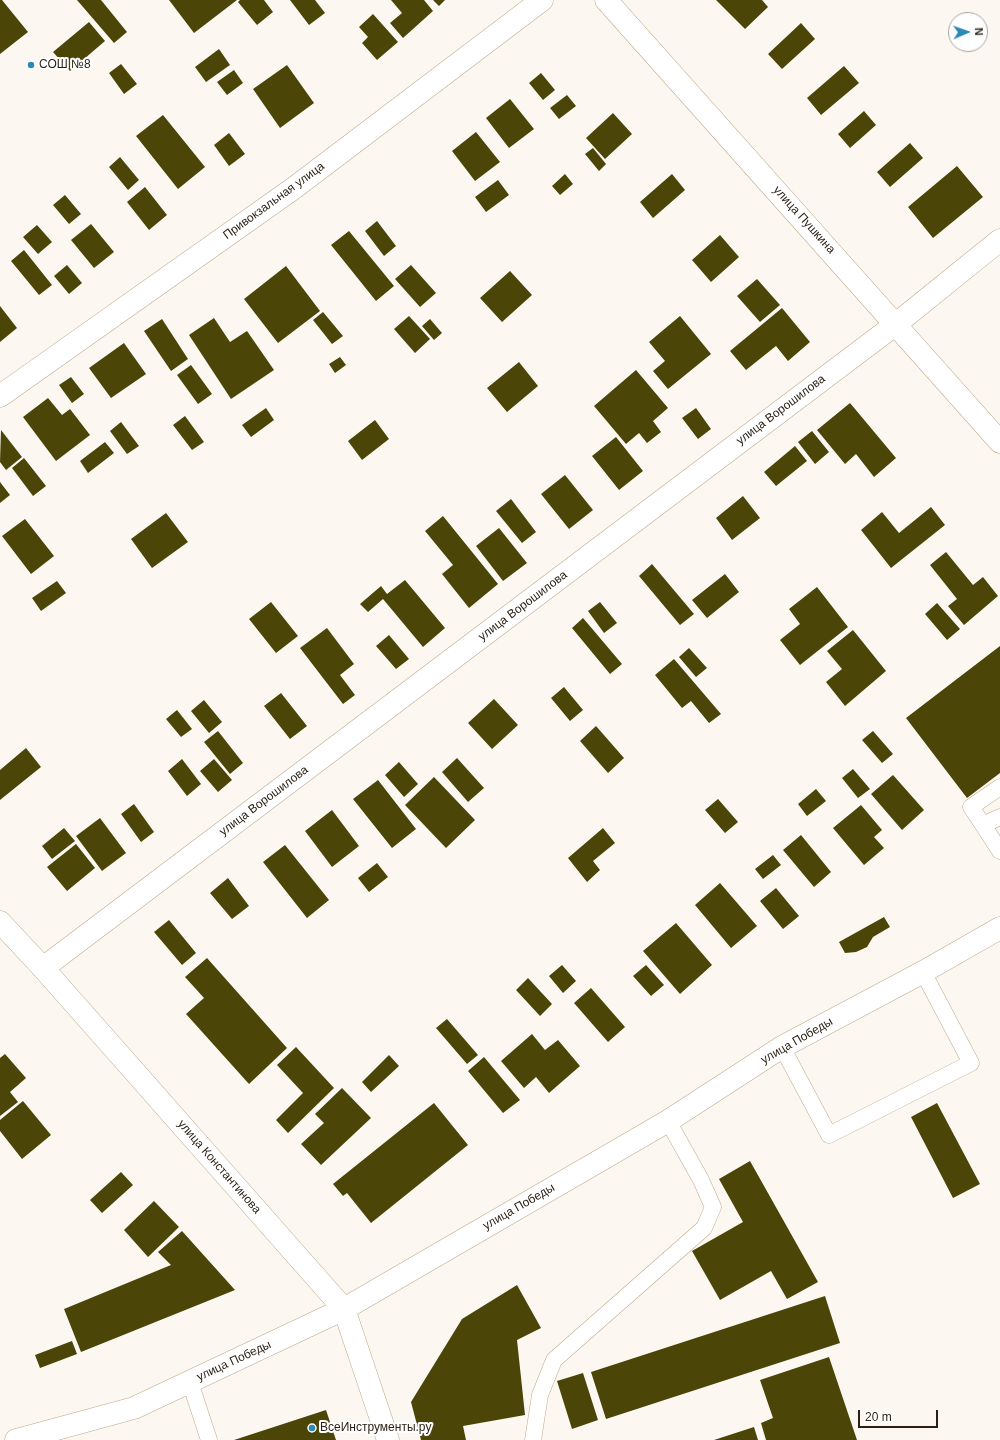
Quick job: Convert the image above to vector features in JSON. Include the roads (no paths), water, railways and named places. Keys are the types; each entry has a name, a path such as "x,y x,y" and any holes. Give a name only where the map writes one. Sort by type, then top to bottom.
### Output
{"street":[{"name":"Привокзальная улица","path":"0,396 294,188 542,0"},
{"name":"улица Пушкина","path":"606,0 1000,442"},
{"name":"улица Ворошилова","path":"43,968 896,324 1000,240"},
{"name":"улица Константинова","path":"0,922 43,968 344,1309 388,1440"},
{"name":"улица Победы","path":"16,1440 134,1408 344,1309 668,1121 782,1047 923,972 1000,928"}],"lane":[{"path":"1000,787 972,807 1000,851"},
{"path":"983,825 1000,817"},
{"path":"782,1047 829,1135 971,1063 923,972"},
{"path":"533,1440 540,1395 554,1360 704,1228 713,1207 701,1180 668,1121"},
{"path":"190,1382 209,1440"}],"place":[{"name":"СОШ №8","path":"31,65"},
{"name":"ВсеИнструменты.ру","path":"312,1428"}]}
